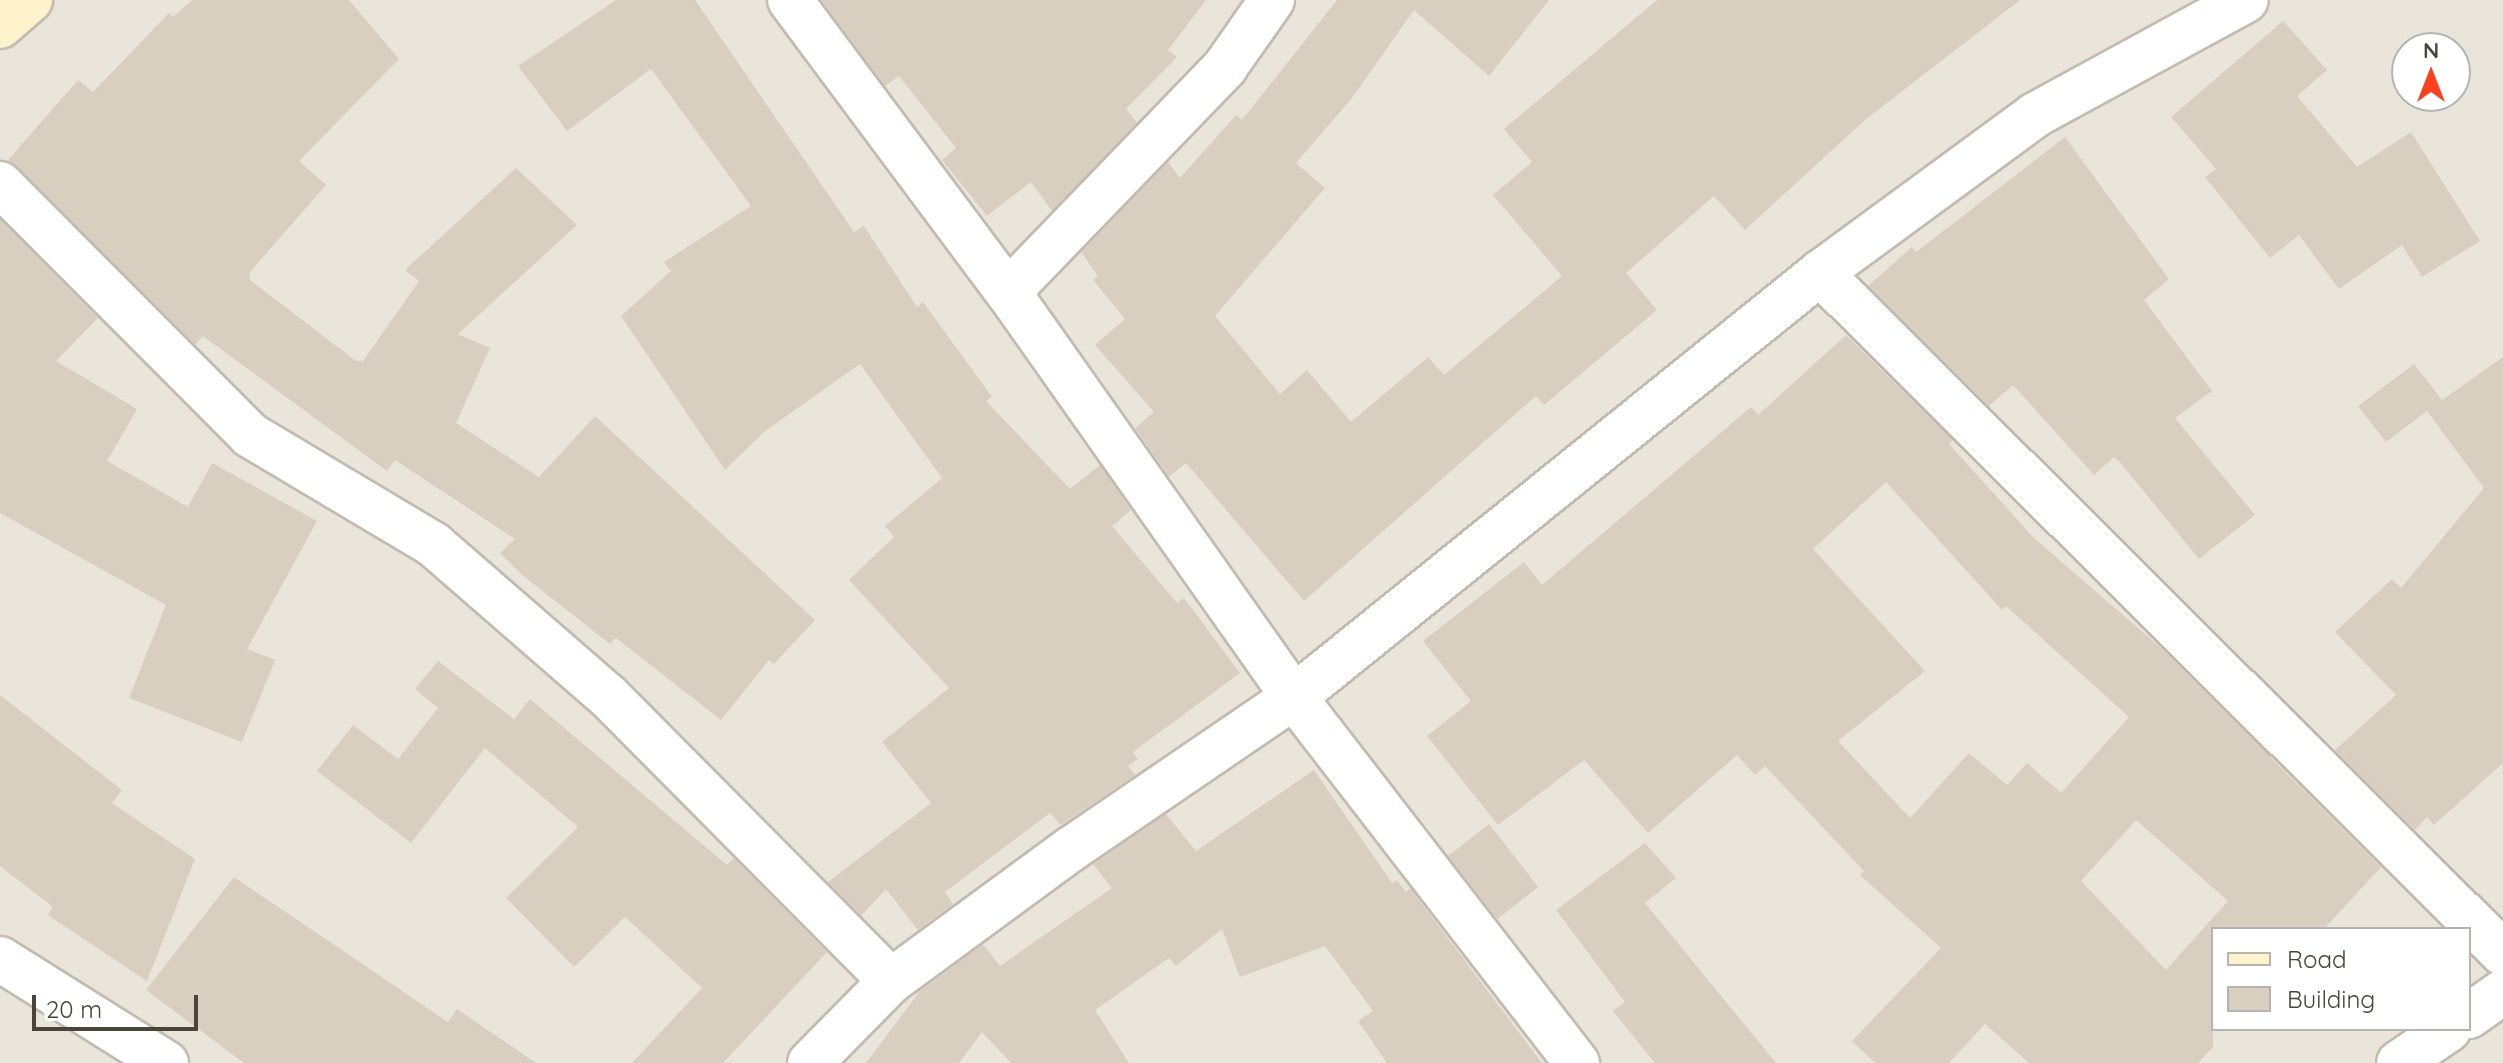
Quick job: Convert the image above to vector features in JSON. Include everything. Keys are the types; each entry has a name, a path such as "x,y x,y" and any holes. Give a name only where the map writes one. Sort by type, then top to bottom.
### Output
{"main road":[{"path":"0,26 30,0"}],"street":[{"path":"790,0 1008,292 1294,697 1577,1063"},
{"path":"1008,292 1225,67 1272,0"},
{"path":"810,1063 891,981 1071,849 1294,697 1820,273 2035,115 2246,0"},
{"path":"0,184 250,435 433,544 607,695 891,981"},
{"path":"1820,273 2503,953"},
{"path":"0,959 164,1062"},
{"path":"2471,1015 2503,992"},
{"path":"2399,1063 2446,1031"}],"shaded area":[{"path":"0,0 2503,0 2503,1063 0,1063"}],"building":[{"path":"192,0 349,0 399,59 299,161 326,185 250,272 250,280 356,361 363,361 419,281 405,270 516,168 577,225 458,334 490,348 456,423 539,477 595,416 815,620 774,664 769,660 721,720 616,638 610,644 521,574 500,553 515,539 395,460 387,471 203,336 195,345 8,160 78,80 93,92 169,13 173,17"},
{"path":"616,0 695,0 854,232 864,226 917,307 923,302 992,397 986,401 1070,489 1100,465 1131,510 1112,526 1177,603 1184,598 1240,673 1133,752 1138,759 1128,766 1135,775 1061,825 1050,813 945,892 953,904 918,930 886,889 861,916 828,882 931,803 882,742 949,688 849,580 894,537 885,526 942,478 860,364 764,432 725,470 621,316 671,271 664,262 751,206 651,69 567,131 518,66"},
{"path":"821,0 1206,0 1168,50 1177,57 1126,109 1137,123 1052,211 1031,182 987,216 942,160 956,148 899,76 885,86"},
{"path":"1337,0 1549,0 1489,76 1414,10 1352,98 1296,163 1325,188 1215,316 1280,394 1307,370 1351,422 1428,357 1444,375 1562,276 1493,195 1532,162 1504,129 1657,0 2020,0 1865,120 1745,230 1714,196 1626,273 1657,310 1544,405 1536,396 1304,601 1186,463 1169,477 1135,428 1154,412 1095,345 1125,319 1093,280 1098,276 1081,252 1168,162 1180,178 1236,115 1242,120"},
{"path":"2283,21 2327,70 2297,96 2357,167 2411,132 2480,241 2422,277 2402,245 2339,289 2299,235 2270,258 2205,177 2216,169 2171,117"},
{"path":"2065,137 2169,279 2144,300 2212,391 2175,418 2255,515 2199,559 2119,461 2114,457 2094,475 2013,385 1989,406 1868,286 1912,247 1916,252"},
{"path":"0,219 98,318 56,361 137,409 107,461 188,507 212,463 317,521 247,649 275,660 242,742 129,698 166,605 0,513"},
{"path":"1846,335 1953,440 1949,444 2034,538 2161,648 2381,867 2326,927 2211,927 2213,1047 2198,1063 2029,1063 1985,1024 1949,1063 1875,1063 1852,1041 1941,948 1860,875 1864,871 1765,766 1755,775 1737,755 1648,833 1584,760 1498,825 1427,736 1471,701 1423,641 1524,562 1542,585 1751,407 1758,415","holes":["1886,482 2002,610 2006,606 2129,717 2061,793 2027,763 2007,785 1969,753 1910,818 1838,741 1925,671 1813,549","2136,820 2228,901 2166,970 2081,881"]},
{"path":"2503,357 2503,763 2434,825 2427,817 2415,830 2335,750 2396,695 2335,632 2392,579 2401,588 2484,488 2427,411 2386,442 2358,406 2414,364 2442,400 2435,405"},
{"path":"438,661 514,719 530,699 727,865 734,858 827,952 723,1063 632,1063 702,988 625,917 574,967 506,898 578,827 485,748 411,843 317,771 353,725 398,759 438,708 415,689"},
{"path":"0,695 122,790 112,803 195,859 147,981 48,915 53,907 0,866"},
{"path":"1314,770 1392,883 1397,880 1406,892 1410,888 1542,1063 1387,1063 1358,1021 1373,1011 1325,946 1240,977 1222,929 1176,966 1169,958 1095,1010 1129,1063 1011,1063 982,1032 959,1063 866,1063 920,991 983,944 1000,966 1112,888 1093,864 1166,814 1196,851"},
{"path":"1489,824 1538,887 1497,919 1448,856"},
{"path":"1645,843 1676,878 1645,903 1776,1063 1655,1063 1613,1011 1625,1002 1556,910"},
{"path":"234,877 448,1022 457,1009 536,1063 244,1063 146,990"}]}
